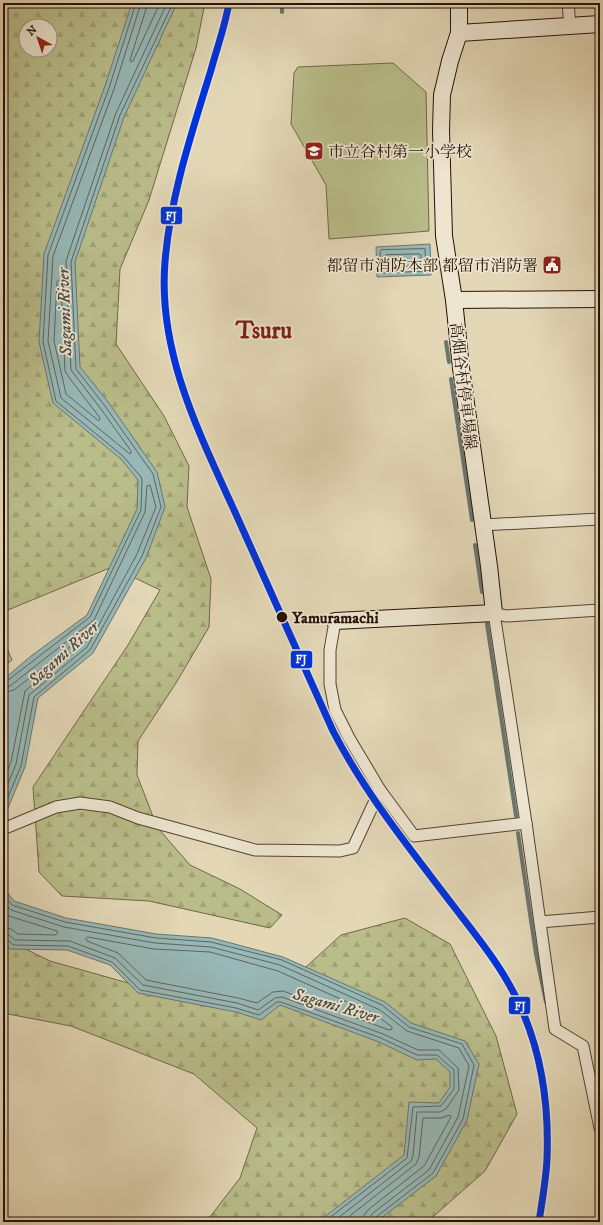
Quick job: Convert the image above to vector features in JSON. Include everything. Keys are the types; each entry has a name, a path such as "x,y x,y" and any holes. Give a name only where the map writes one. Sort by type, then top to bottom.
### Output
{"main road":[{"name":"高畑谷村停車場線","path":"460,3 459,33 450,61 442,95 441,130 444,236 454,300 461,368 489,566 494,613"},
{"path":"459,33 600,24"},
{"path":"454,300 600,299"},
{"path":"335,621 494,613"}],"street":[{"path":"568,3 570,26"},
{"path":"482,525 600,519"},
{"path":"600,610 506,616 494,613 555,1028 584,1046 600,1128"},
{"path":"335,621 330,650 330,684 335,710 349,738 380,790 414,836 526,823"},
{"path":"4,828 56,807 80,803 110,807 138,818 255,850 340,851 352,848 380,790"},
{"path":"540,922 600,917"}],"green space":[{"path":"3,3 205,3 196,48 149,200 120,269 116,344 164,416 189,466 187,507 211,579 209,627 176,683 138,741 137,775 157,827 190,865 240,889 282,915 270,928 149,901 62,896 39,872 33,787 128,645 160,590 112,567 3,612"},
{"path":"393,63 426,92 429,231 329,239 326,185 291,124 294,73 298,67"},
{"path":"3,639 12,660 3,667"},
{"path":"405,918 450,944 496,1036 517,1114 485,1171 427,1222 206,1222 240,1178 257,1128 194,1074 71,1026 3,1013 3,938 50,961 178,997 271,999 341,935"}],"water":[{"name":"Sagami River","path":"132,3 177,3 124,117 75,262 80,367 109,403 157,472 165,507 146,558 93,653 38,698 25,767 3,820 3,680 31,656 87,615 137,509 138,480 121,459 53,403 39,342 44,254 105,86"},
{"path":"430,244 431,275 377,277 376,247"},
{"name":"Sagami River","path":"3,887 14,901 66,918 156,934 212,938 283,957 385,1002 411,1023 465,1041 479,1064 467,1120 436,1176 376,1222 318,1222 404,1155 409,1102 439,1103 450,1087 450,1072 436,1059 417,1060 379,1042 280,1005 261,1020 236,1012 138,993 110,965 67,950 10,949 3,941"}],"waterway":[{"path":"282,3 282,12"},
{"path":"446,342 449,362"},
{"path":"451,379 472,520"},
{"path":"475,545 482,592"},
{"path":"487,624 516,816"},
{"path":"518,833 536,954 546,1002"}],"transit line":[{"name":"FJ","path":"229,3 221,37 189,141 177,189 168,238 165,262 164,298 168,332 176,366 200,433 333,731 360,778 390,822 491,956 515,994 521,1008 539,1063 543,1082 547,1120 547,1159 539,1222"}],"place":[{"name":"市立谷村第一小学校","path":"314,151"},
{"name":"都留市消防本部 都留市消防署","path":"552,265"},
{"name":"Yamuramachi","path":"282,617"}],"district":[{"name":"Tsuru","path":"264,330"}]}
